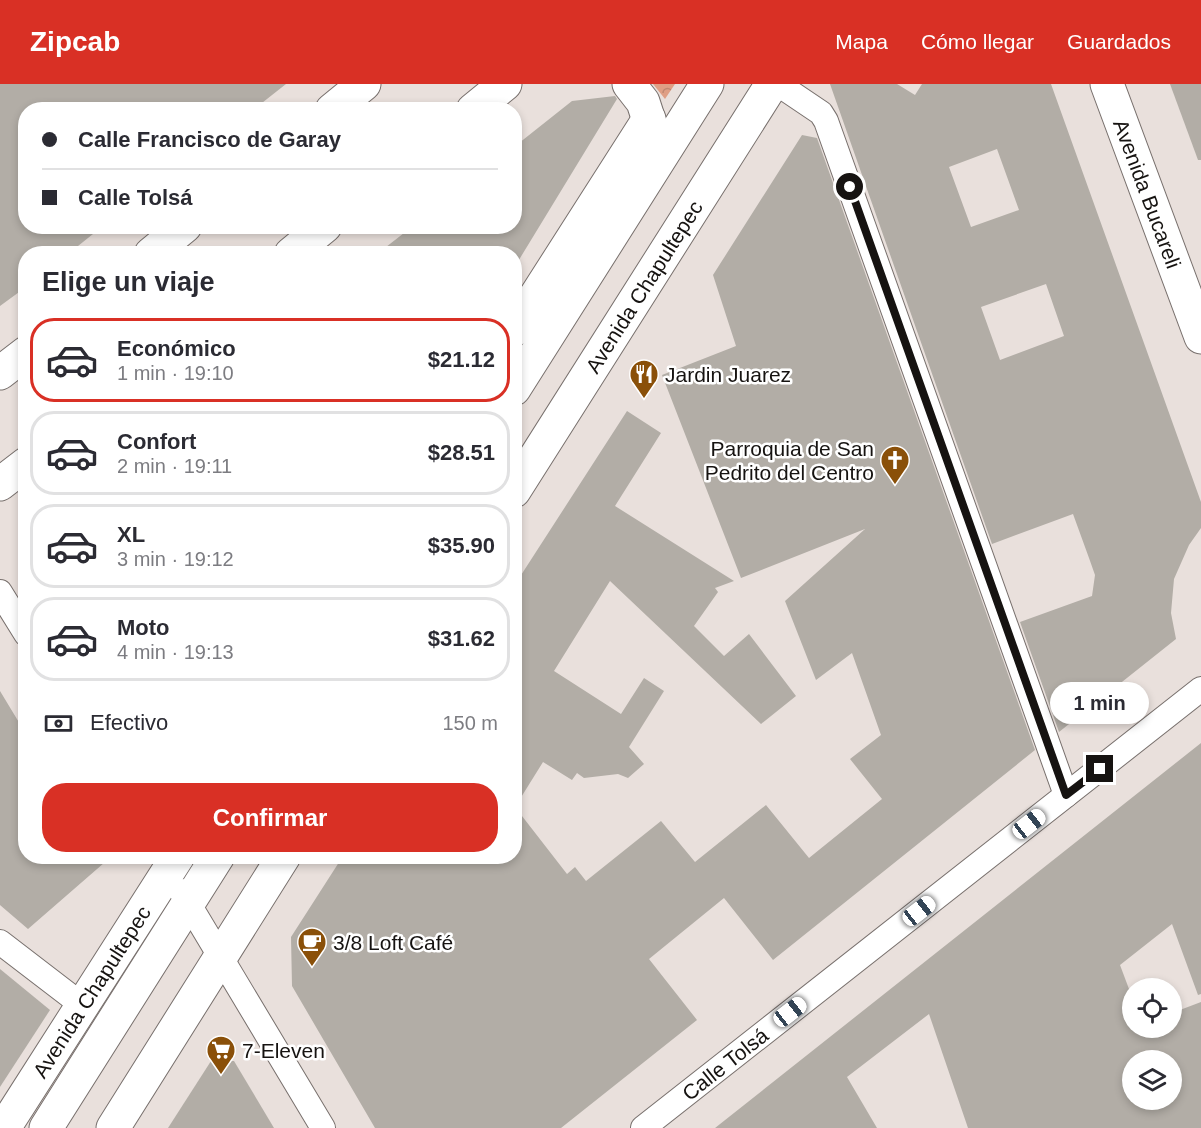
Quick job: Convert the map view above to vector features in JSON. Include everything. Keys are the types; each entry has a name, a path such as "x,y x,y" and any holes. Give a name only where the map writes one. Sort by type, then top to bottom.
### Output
{"main road":[{"path":"342,102 364,84"},
{"path":"483,102 505,84"},
{"path":"629,84 643,102 661,158"},
{"path":"522,376 707,84"},
{"name":"Avenida Chapultepec","path":"522,478 772,84"},
{"name":"Avenida Bucareli","path":"1107,84 1201,337"},
{"path":"522,317 649,119"},
{"path":"161,246 175,234"},
{"path":"301,246 315,234"},
{"path":"0,373 18,359"},
{"path":"0,484 18,470"},
{"name":"Avenida Chapultepec","path":"4,1128 168,864"},
{"name":"Avenida Chapultepec","path":"46,1128 213,864"},
{"path":"113,1128 279,864"}],"street":[{"path":"778,84 821,113 826,121 1066,795"},
{"path":"0,592 18,621"},
{"name":"Calle Tolsá","path":"659,1123 1201,689"},
{"path":"171,864 189,903 323,1128"},
{"path":"0,942 82,1005"}],"green space":[{"path":"653,84 675,84 665,99"}],"building":[{"path":"0,84 286,84 263,102 18,102 18,234 93,234 78,246 18,246 18,293 0,306"},
{"path":"830,84 897,84 915,95 922,84 1051,84 1201,502 1201,528 1189,545 1174,579 1171,613 1176,639 1059,732 1020,622 1092,596 1095,575 1089,558 1073,514 992,544","holes":["997,149 1019,210 971,227 949,167","1046,284 1064,336 1000,360 981,307"]},
{"path":"1170,84 1201,84 1201,160 1198,160"},
{"path":"615,96 617,99 522,255 522,246 387,246 403,234 522,234 522,141 572,101"},
{"path":"802,135 817,138 1035,750 773,960 724,898 649,959 697,1020 561,1128 375,1128 292,986 291,937 338,864 522,864 522,816 567,874 575,867 586,881 661,821 695,862 766,805 809,858 882,799 850,759 881,735 852,653 816,680 785,601 865,529 741,578 662,375 736,346 713,275"},
{"path":"627,411 661,433 615,506 734,581 715,588 718,592 694,626 724,656 749,634 796,696 761,724 610,581 554,671 621,714 644,678 664,691 629,747 644,764 628,778 618,774 584,778 577,773 572,780 543,762 522,796 522,574"},
{"path":"0,691 18,721 18,864 103,864 28,929 0,905"},
{"path":"1201,743 1201,994 1198,995 1172,924 1120,965 1125,978 1122,978 1122,1038 1182,1038 1182,1009 1201,1002 1201,1128 968,1128 929,1014 847,1077 877,1128 715,1128"},
{"path":"0,969 50,1010 0,1087"},
{"path":"211,1061 234,1061 274,1128 168,1128"}],"place":[{"name":"Jardin Juarez","path":"644,400"},
{"name":"Parroquia de San Pedrito del Centro","path":"895,486"},
{"name":"3/8 Loft Café","path":"312,968"},
{"name":"7-Eleven","path":"221,1076"}],"route":[{"path":"850,187 1066,795 1100,769"}]}
